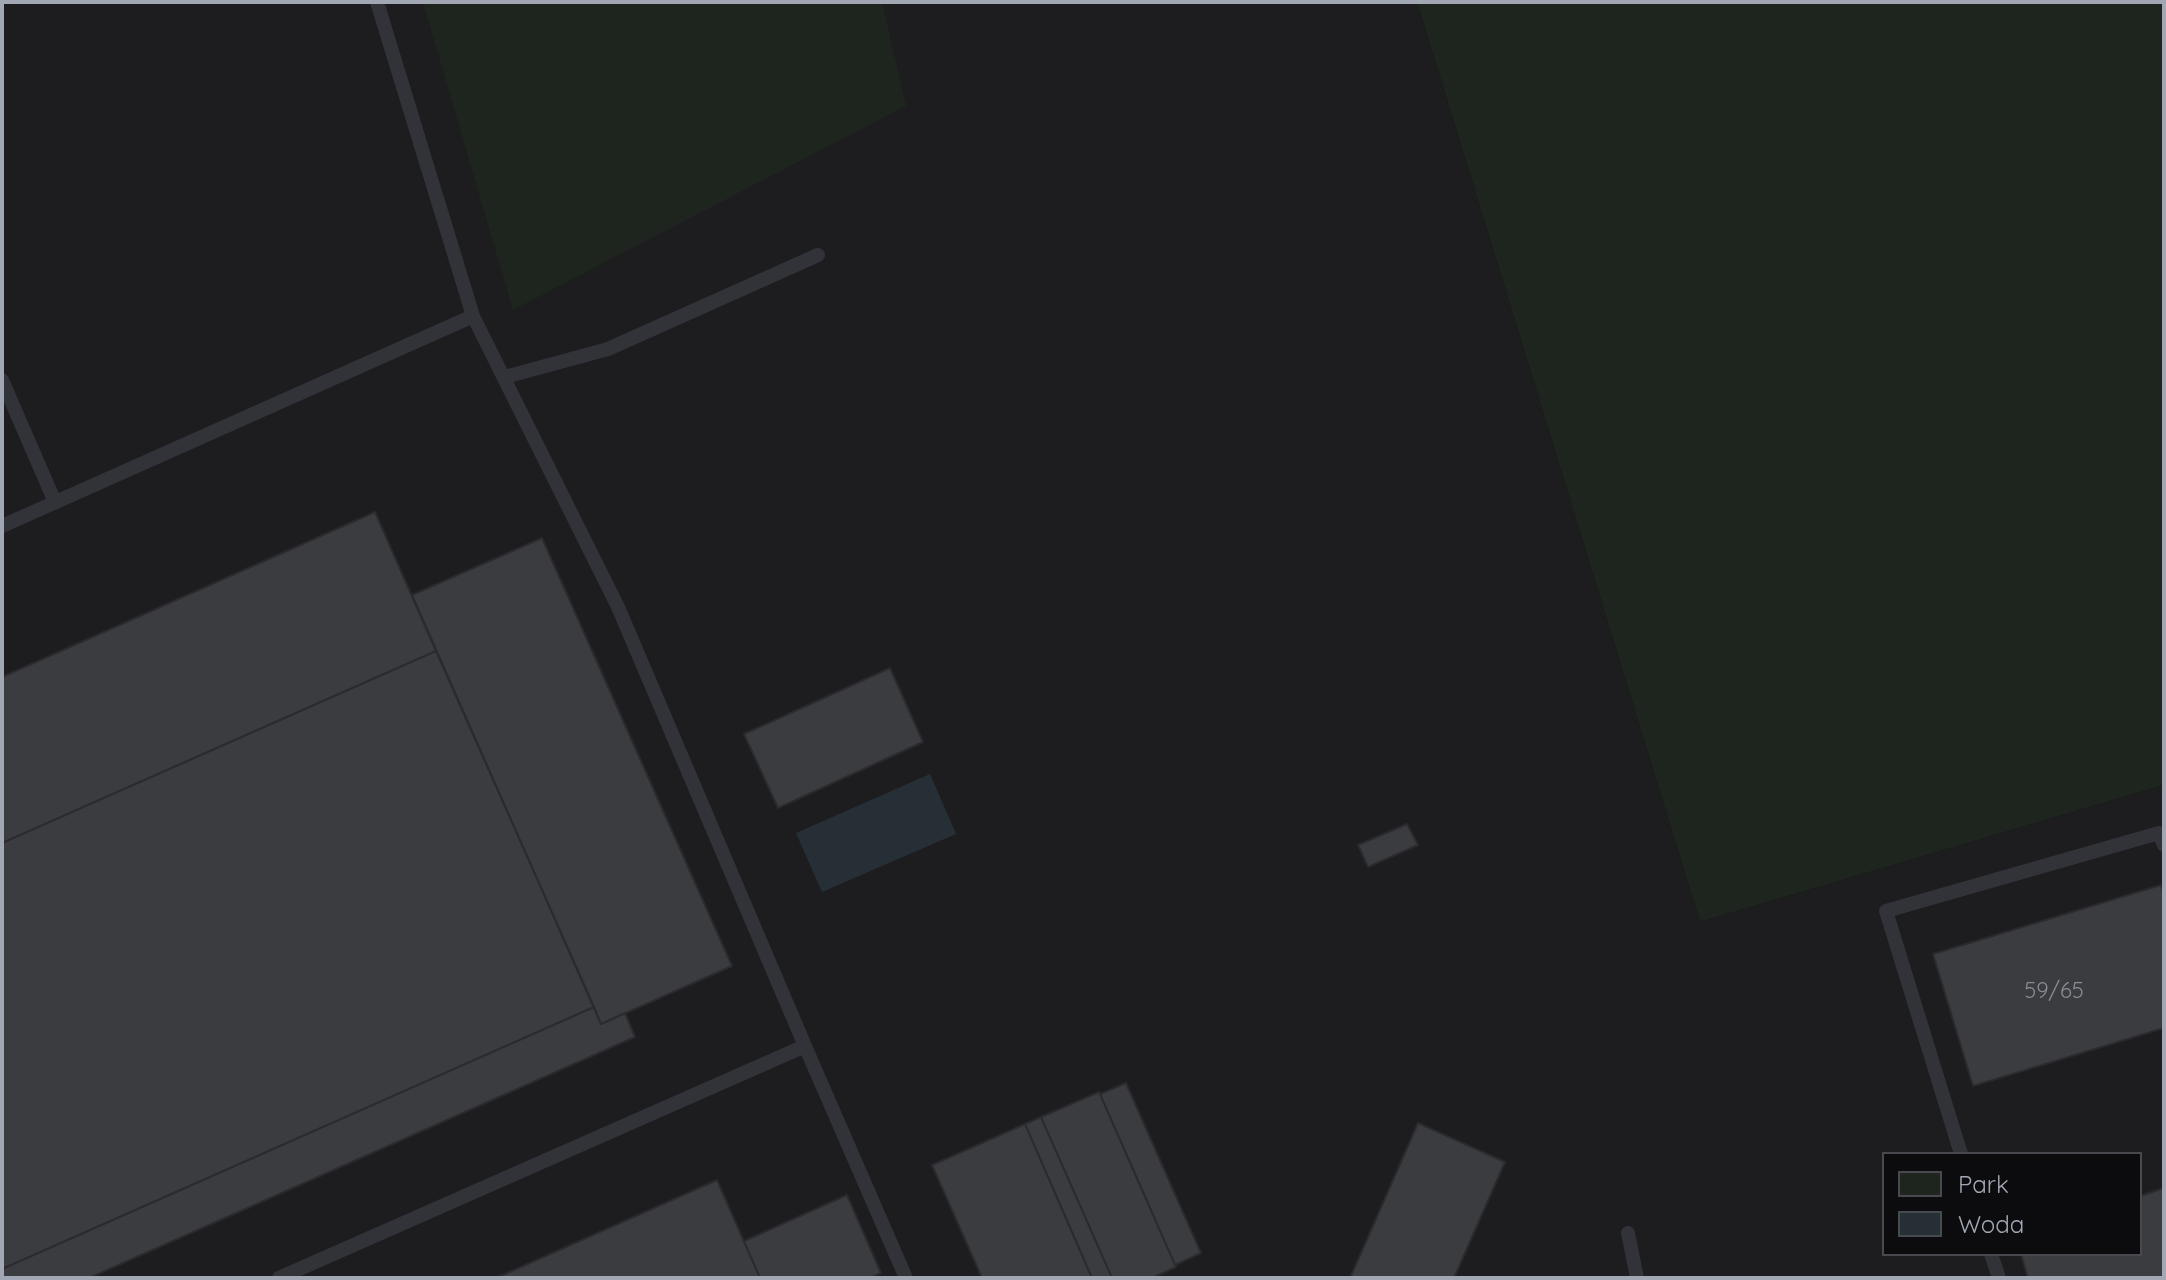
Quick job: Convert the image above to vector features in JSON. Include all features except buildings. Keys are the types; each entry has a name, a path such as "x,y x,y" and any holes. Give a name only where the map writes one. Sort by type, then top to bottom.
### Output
{"lane":[{"path":"377,2 473,316 618,607 906,1278"},
{"path":"505,377 608,349 818,255"},
{"path":"2,526 473,316"},
{"path":"2,380 55,502"},
{"path":"1960,1152 1886,911 2159,833 2164,845"},
{"path":"279,1278 805,1046"},
{"path":"1628,1233 1637,1278"},
{"path":"1992,1256 1999,1278"}],"shaded area":[{"path":"2,2 1417,2 1700,922 2164,785 2164,1278 2,1278"}],"green space":[{"path":"423,2 882,2 906,106 513,310"},
{"path":"1417,2 2164,2 2164,785 1700,922"}],"water":[{"path":"930,774 956,834 822,892 796,833"}]}
